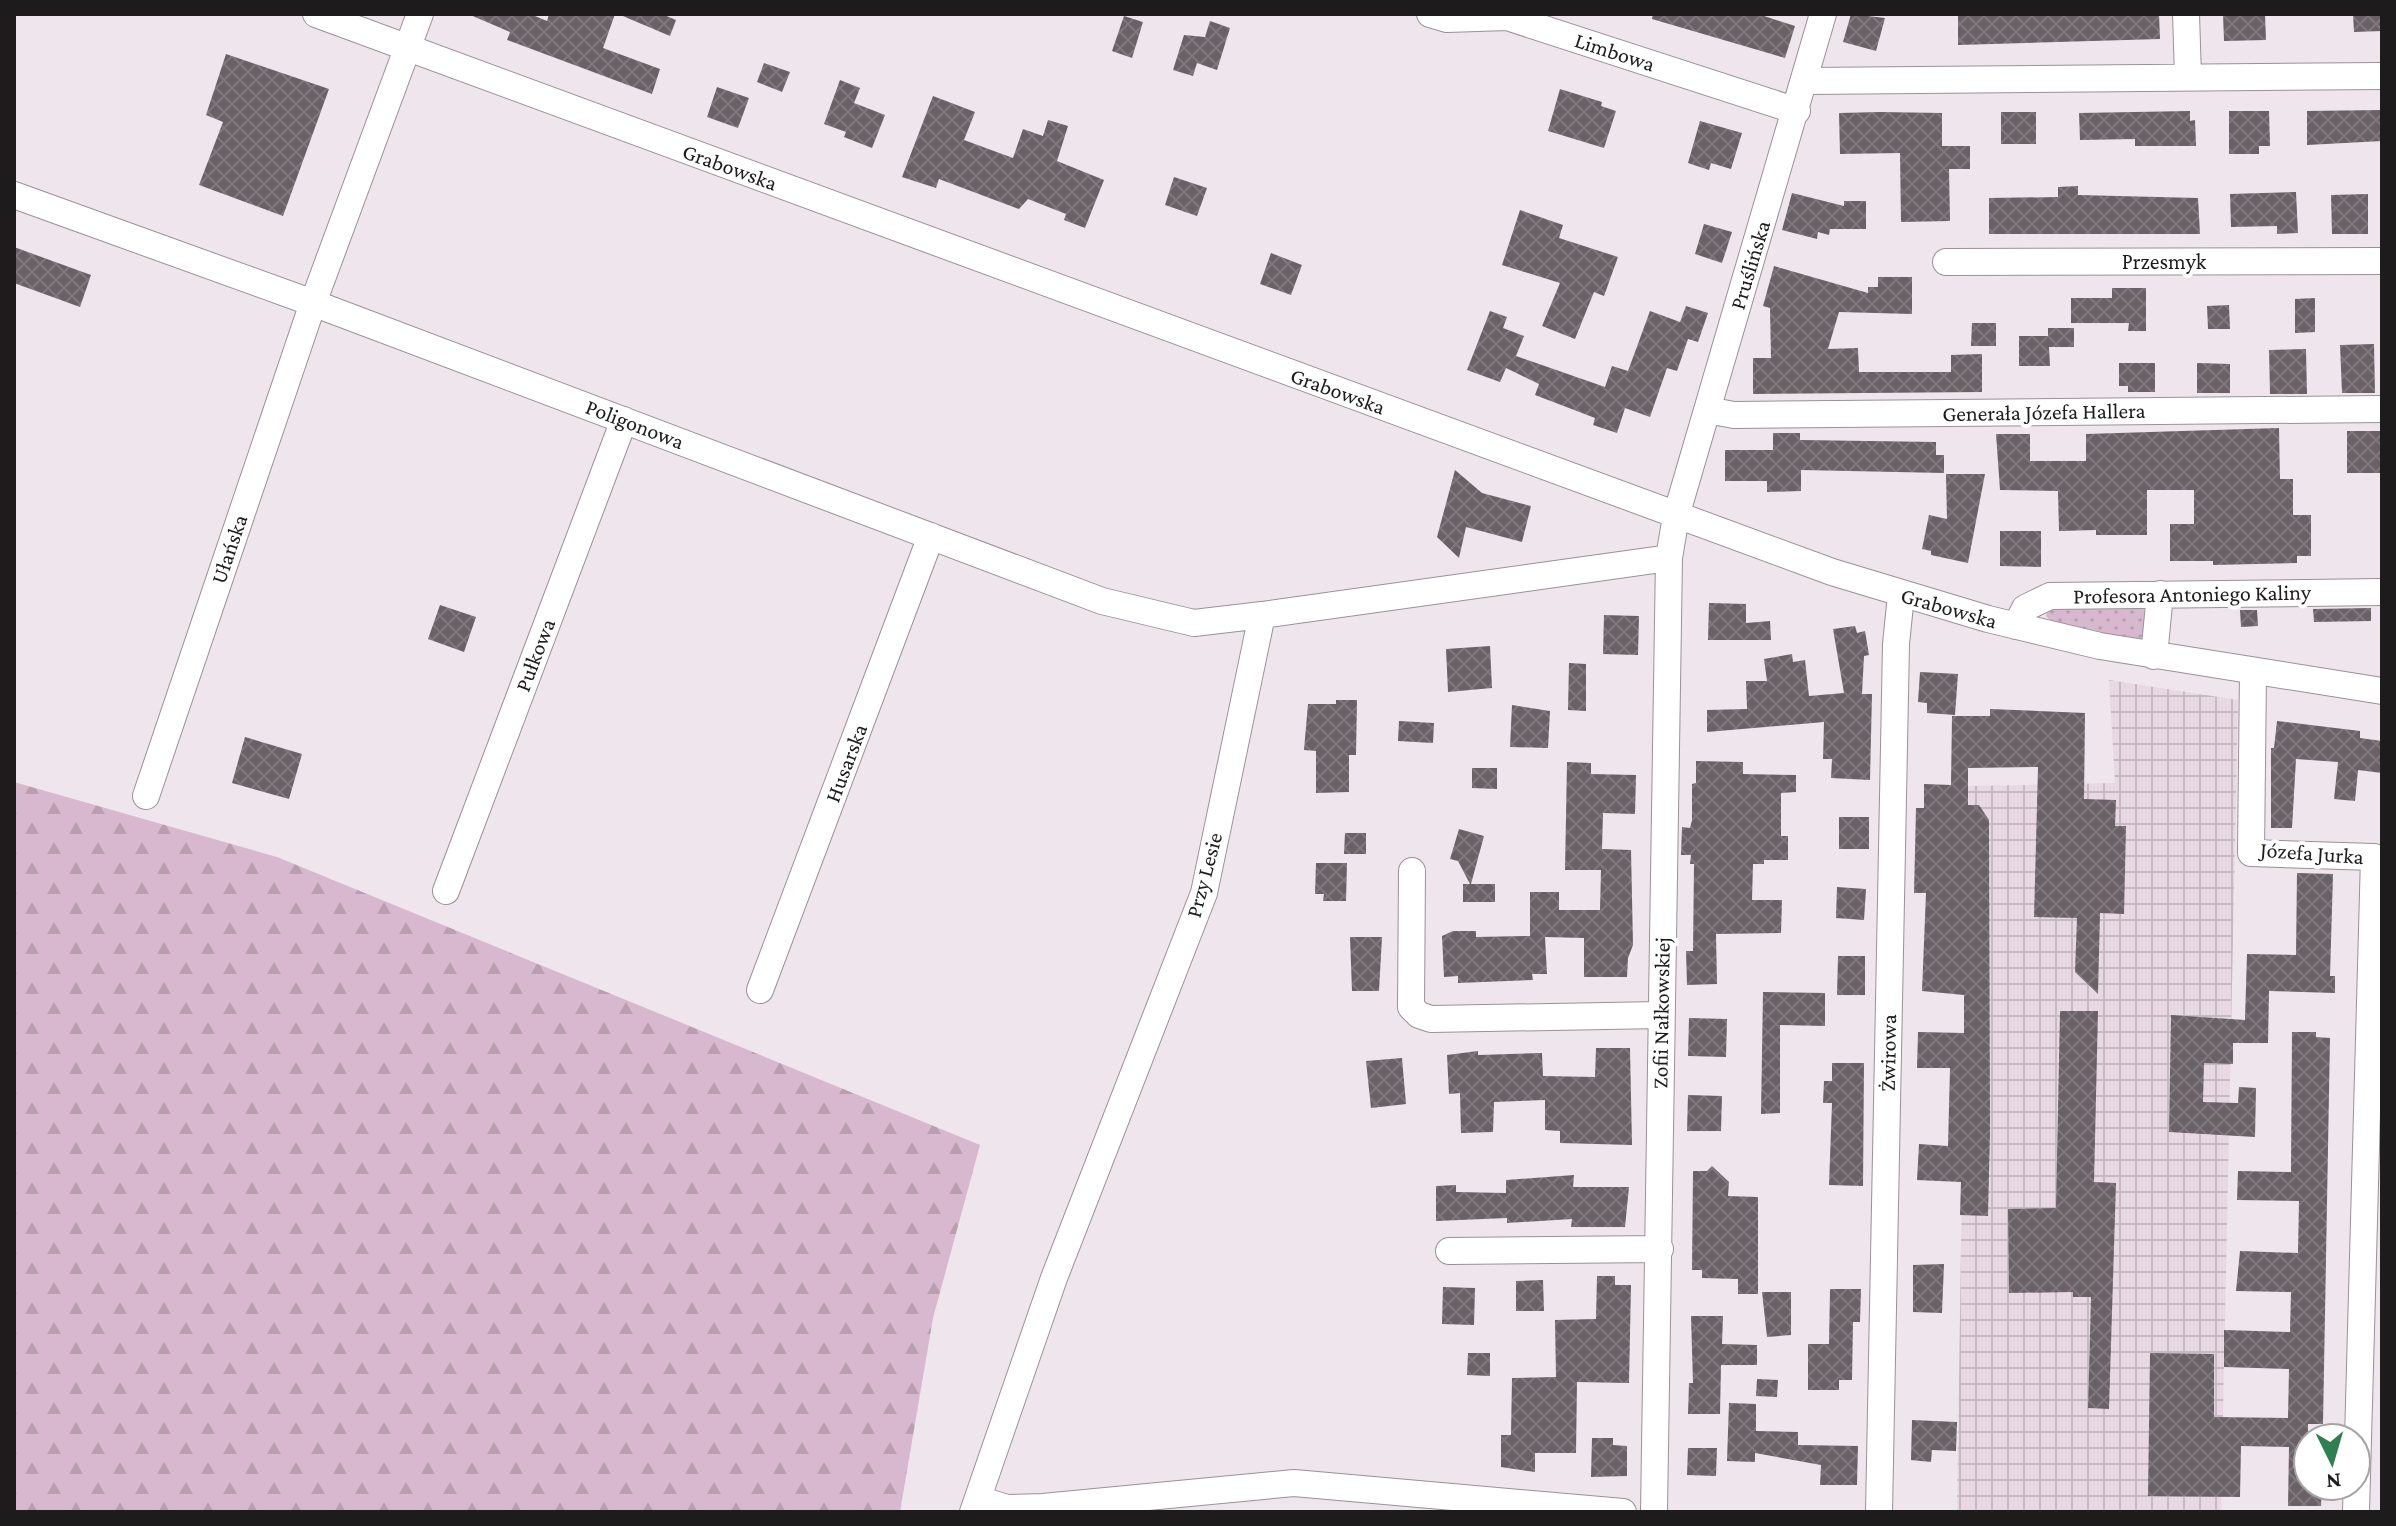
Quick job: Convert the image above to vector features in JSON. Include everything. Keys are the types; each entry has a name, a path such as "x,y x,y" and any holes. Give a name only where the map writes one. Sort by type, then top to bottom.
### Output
{"street":[{"name":"Grabowska","path":"316,14 1676,516 1901,595 2016,626 2154,656 2382,691"},
{"name":"Ułańska","path":"146,796 313,303 420,14"},
{"name":"Limbowa","path":"1430,14 1447,19 1507,17 1797,111"},
{"name":"Pruślińska","path":"1676,516 1806,81 1823,14"},
{"path":"2186,14 2188,77"},
{"path":"1806,81 2382,76"},
{"name":"Poligonowa","path":"14,195 313,303 1102,601 1194,623 1262,615"},
{"name":"Przesmyk","path":"1946,262 2382,261"},
{"name":"Generała Józefa Hallera","path":"1707,410 1734,415 2382,409"},
{"name":"Pułkowa","path":"446,891 624,420"},
{"name":"Zofii Nałkowskiej","path":"1654,1512 1669,558 1676,516"},
{"name":"Husarska","path":"760,990 931,536"},
{"path":"1262,615 1669,558"},
{"name":"Profesora Antoniego Kaliny","path":"2016,626 2025,608 2050,596 2382,592"},
{"path":"2154,656 2160,594"},
{"name":"Żwirowa","path":"1879,1512 1896,644 1901,595"},
{"name":"Przy Lesie","path":"976,1506 1054,1278 1204,893 1262,615"},
{"name":"Józefa Jurka","path":"2253,672 2251,853 2374,857 2377,1006 2356,1512"},
{"path":"1412,871 1411,1007 1419,1015 1431,1019 1661,1015"},
{"path":"1449,1251 1660,1249"},
{"path":"976,1506 1043,1507 1294,1483 1623,1512"}],"shaded area":[{"path":"2109,680 2238,700 2221,1512 1957,1512 1968,786 2115,783"}],"green space":[{"path":"2049,607 2144,607 2144,636 2137,640 2053,623 2046,616"},
{"path":"14,782 277,857 980,1145 933,1318 900,1512 14,1512"}],"building":[{"path":"468,14 530,14 547,21 549,14 615,14 603,48 660,69 652,94 507,40 510,32"},
{"path":"618,14 662,14 676,20 670,36"},
{"path":"1653,14 1758,14 1795,26 1785,58 1652,19"},
{"path":"1851,14 1885,18 1876,51 1843,42"},
{"path":"1958,14 2159,14 2160,39 1958,45"},
{"path":"2223,14 2265,14 2266,40 2224,41"},
{"path":"2353,14 2382,14 2382,31 2354,32"},
{"path":"1124,16 1143,22 1132,58 1112,51"},
{"path":"1210,21 1230,28 1217,70 1197,63 1193,76 1173,70 1184,35 1205,37"},
{"path":"226,54 329,89 283,216 199,185 223,122 206,115"},
{"path":"764,63 790,72 782,92 757,82"},
{"path":"840,80 860,88 854,103 885,115 872,148 844,137 846,132 824,124"},
{"path":"717,87 749,98 738,128 707,117"},
{"path":"1560,89 1602,102 1601,106 1616,111 1604,148 1548,131"},
{"path":"933,96 975,112 964,140 1013,158 1023,129 1043,136 1048,120 1068,126 1057,161 1104,180 1085,228 1064,220 1066,214 1028,199 1019,209 939,179 936,188 902,177"},
{"path":"2382,110 2382,141 2307,145 2307,111"},
{"path":"2190,111 2190,121 2195,120 2196,146 2135,146 2135,139 2080,140 2079,113"},
{"path":"2229,111 2269,111 2270,146 2259,146 2259,154 2229,154"},
{"path":"2001,112 2036,112 2036,144 2001,144"},
{"path":"1839,113 1942,113 1942,146 1970,146 1970,169 1949,169 1950,221 1901,222 1900,153 1840,154"},
{"path":"1700,121 1742,133 1731,169 1711,163 1709,170 1688,163"},
{"path":"1174,177 1207,188 1197,216 1165,205"},
{"path":"2078,186 2078,195 2198,198 2200,234 1989,234 1989,198 2058,197 2058,187"},
{"path":"2296,192 2298,233 2277,234 2277,226 2231,227 2230,194"},
{"path":"1792,193 1844,206 1844,201 1866,201 1866,229 1830,229 1829,235 1818,232 1817,239 1782,230"},
{"path":"2368,194 2368,234 2332,234 2331,195"},
{"path":"1520,210 1563,225 1559,238 1618,257 1604,296 1594,292 1575,339 1542,326 1560,283 1502,265"},
{"path":"1704,224 1732,232 1722,263 1695,254"},
{"path":"14,247 91,275 80,307 14,283"},
{"path":"1271,253 1302,265 1291,295 1260,284"},
{"path":"1774,266 1868,293 1868,287 1878,287 1878,277 1912,277 1912,314 1839,312 1828,349 1858,348 1859,372 1951,372 1951,355 1982,354 1982,392 1753,394 1753,358 1771,358 1770,308 1763,306"},
{"path":"2112,288 2146,288 2146,331 2128,331 2129,323 2071,323 2071,298 2112,298"},
{"path":"2315,298 2315,332 2295,333 2295,299"},
{"path":"2229,305 2230,329 2208,329 2207,306"},
{"path":"1686,306 1708,313 1698,342 1688,339 1677,371 1667,368 1650,417 1625,408 1617,433 1593,425 1595,418 1535,395 1539,384 1506,368 1500,382 1467,370 1490,311 1507,317 1503,328 1524,336 1516,356 1605,387 1612,366 1628,371 1650,311 1680,322"},
{"path":"1972,323 1996,323 1996,346 1971,346"},
{"path":"2048,328 2074,328 2074,347 2049,347 2050,366 2019,366 2019,336 2048,336"},
{"path":"2374,344 2375,393 2342,393 2340,345"},
{"path":"2306,349 2307,394 2270,394 2269,350"},
{"path":"2119,363 2155,363 2155,392 2128,392 2128,386 2119,386"},
{"path":"2197,363 2230,364 2230,393 2197,393"},
{"path":"2279,428 2280,479 2293,479 2293,515 2311,515 2311,556 2297,556 2297,563 2213,565 2213,561 2170,561 2170,524 2194,524 2194,490 2147,490 2147,535 2096,535 2096,530 2059,531 2058,491 2000,490 1996,434 2030,434 2030,461 2086,461 2086,434"},
{"path":"2347,431 2380,431 2380,473 2347,473"},
{"path":"1773,433 1800,433 1800,440 1936,442 1936,455 1944,455 1944,473 1801,470 1801,491 1767,492 1767,481 1725,481 1725,450 1773,450"},
{"path":"1455,470 1482,493 1531,506 1522,542 1466,527 1459,558 1437,537"},
{"path":"1946,474 1985,474 1968,563 1931,555 1931,551 1922,549 1929,515 1947,519"},
{"path":"2000,531 2041,531 2041,567 2000,566"},
{"path":"1709,603 1746,604 1746,623 1770,621 1771,640 1708,640"},
{"path":"440,605 476,617 464,652 428,639"},
{"path":"2371,608 2371,621 2314,622 2313,609"},
{"path":"2240,610 2257,610 2258,626 2241,627"},
{"path":"1604,615 1639,616 1638,655 1603,654"},
{"path":"1855,626 1857,633 1865,631 1869,655 1864,656 1862,694 1872,694 1870,780 1831,778 1832,759 1823,759 1824,722 1707,732 1707,710 1747,709 1746,681 1767,681 1764,659 1792,654 1793,662 1805,660 1809,696 1844,693 1833,629"},
{"path":"1490,646 1492,688 1448,692 1446,649"},
{"path":"1569,663 1586,664 1586,711 1568,710"},
{"path":"1920,672 1958,674 1955,715 1927,713 1927,703 1918,702"},
{"path":"1336,700 1357,700 1356,755 1349,755 1349,792 1316,793 1316,751 1304,750 1308,704 1336,704"},
{"path":"1512,705 1550,711 1548,748 1510,747"},
{"path":"1990,709 2085,713 2084,799 2116,800 2115,826 2126,826 2124,914 2100,913 2098,994 2075,972 2077,918 2034,917 2038,767 1968,768 1968,805 1979,805 1989,820 1988,1216 1960,1215 1961,1182 1917,1180 1919,1144 1948,1146 1950,1068 1917,1068 1918,1032 1964,1033 1964,995 1922,991 1926,893 1914,893 1916,808 1924,808 1924,784 1951,785 1952,716 1990,716"},
{"path":"1399,721 1434,723 1433,743 1398,741"},
{"path":"2277,721 2360,731 2360,738 2382,741 2382,773 2358,770 2355,801 2334,799 2338,762 2296,759 2292,828 2271,828 2271,748 2274,748"},
{"path":"245,737 302,754 289,799 232,783"},
{"path":"1696,761 1743,762 1743,774 1796,775 1796,792 1781,793 1781,836 1788,836 1788,860 1764,860 1764,864 1753,864 1752,900 1782,900 1781,933 1716,934 1717,984 1687,985 1686,951 1693,951 1694,864 1690,864 1691,855 1681,855 1682,827 1690,828 1692,820 1692,784 1696,783"},
{"path":"1567,762 1591,763 1591,774 1636,775 1635,814 1603,813 1602,849 1631,850 1633,945 1628,958 1627,977 1584,977 1584,938 1545,937 1547,974 1532,974 1533,980 1458,983 1458,976 1444,977 1442,936 1453,931 1476,931 1476,937 1530,936 1530,892 1559,892 1559,910 1600,910 1601,870 1565,870"},
{"path":"1472,768 1497,768 1497,789 1472,788"},
{"path":"1839,817 1869,817 1869,849 1839,849"},
{"path":"1459,829 1484,836 1471,884 1495,884 1495,902 1463,902 1463,884 1470,884 1458,861 1450,859"},
{"path":"1345,833 1366,833 1366,854 1344,854"},
{"path":"1316,863 1347,863 1346,901 1323,901 1324,894 1315,894"},
{"path":"2297,873 2333,874 2330,976 2335,976 2335,993 2269,991 2268,1043 2233,1043 2233,1064 2204,1063 2203,1102 2238,1103 2239,1087 2256,1088 2255,1137 2169,1132 2171,1015 2245,1020 2247,954 2296,955"},
{"path":"1837,887 1866,889 1864,920 1836,918"},
{"path":"1350,937 1382,937 1379,991 1352,991"},
{"path":"1838,956 1865,956 1865,995 1837,995"},
{"path":"1763,992 1825,993 1825,1026 1780,1025 1780,1113 1761,1114"},
{"path":"2060,1011 2098,1011 2094,1182 2116,1183 2109,1409 2088,1408 2091,1297 2073,1297 2073,1292 2009,1293 2008,1209 2056,1208"},
{"path":"1689,1018 1727,1019 1726,1057 1688,1056"},
{"path":"2292,1032 2316,1032 2316,1037 2330,1038 2323,1422 2292,1422 2292,1502 2321,1502 2321,1506 2288,1506 2289,1447 2241,1446 2240,1497 2148,1496 2150,1353 2214,1354 2214,1417 2288,1418 2289,1369 2224,1367 2224,1330 2290,1332 2291,1292 2236,1291 2240,1251 2298,1253 2299,1201 2237,1200 2238,1171 2291,1172"},
{"path":"1596,1048 1630,1048 1632,1145 1560,1143 1560,1131 1545,1130 1545,1100 1494,1102 1493,1132 1461,1133 1460,1093 1449,1094 1447,1055 1478,1051 1478,1055 1542,1053 1543,1076 1595,1077"},
{"path":"1402,1058 1406,1104 1371,1108 1366,1061"},
{"path":"1832,1063 1864,1063 1863,1186 1829,1185 1832,1103 1823,1103 1824,1081 1832,1081"},
{"path":"1688,1095 1722,1096 1721,1131 1687,1131"},
{"path":"1712,1166 1729,1182 1728,1196 1758,1197 1758,1294 1738,1294 1738,1279 1702,1278 1702,1270 1692,1270 1693,1171 1707,1171"},
{"path":"1574,1175 1573,1187 1629,1187 1625,1227 1571,1227 1572,1219 1507,1223 1507,1218 1436,1221 1436,1186 1456,1185 1456,1192 1506,1193 1506,1180"},
{"path":"1944,1264 1942,1313 1913,1312 1913,1265"},
{"path":"1597,1276 1615,1276 1615,1285 1631,1285 1629,1383 1577,1382 1576,1453 1535,1453 1535,1472 1501,1467 1501,1435 1511,1435 1512,1378 1556,1377 1555,1320 1596,1319"},
{"path":"1543,1280 1544,1311 1516,1311 1516,1281"},
{"path":"1443,1287 1475,1288 1474,1325 1442,1324"},
{"path":"1830,1289 1861,1289 1860,1322 1853,1322 1852,1380 1839,1380 1839,1390 1808,1390 1808,1344 1829,1344"},
{"path":"1762,1292 1791,1292 1791,1335 1767,1337"},
{"path":"1691,1316 1723,1316 1722,1344 1757,1345 1757,1365 1721,1365 1720,1414 1688,1414 1689,1383 1693,1383"},
{"path":"1468,1353 1490,1353 1490,1376 1467,1375"},
{"path":"1757,1379 1778,1380 1777,1397 1756,1396"},
{"path":"1729,1403 1756,1404 1756,1431 1798,1432 1798,1445 1858,1446 1857,1485 1820,1485 1821,1465 1755,1453 1755,1462 1727,1461"},
{"path":"1912,1420 1957,1422 1956,1451 1932,1450 1931,1462 1911,1460"},
{"path":"1592,1438 1613,1438 1613,1445 1627,1446 1627,1476 1591,1477"},
{"path":"1688,1448 1717,1448 1716,1476 1687,1475"}]}
